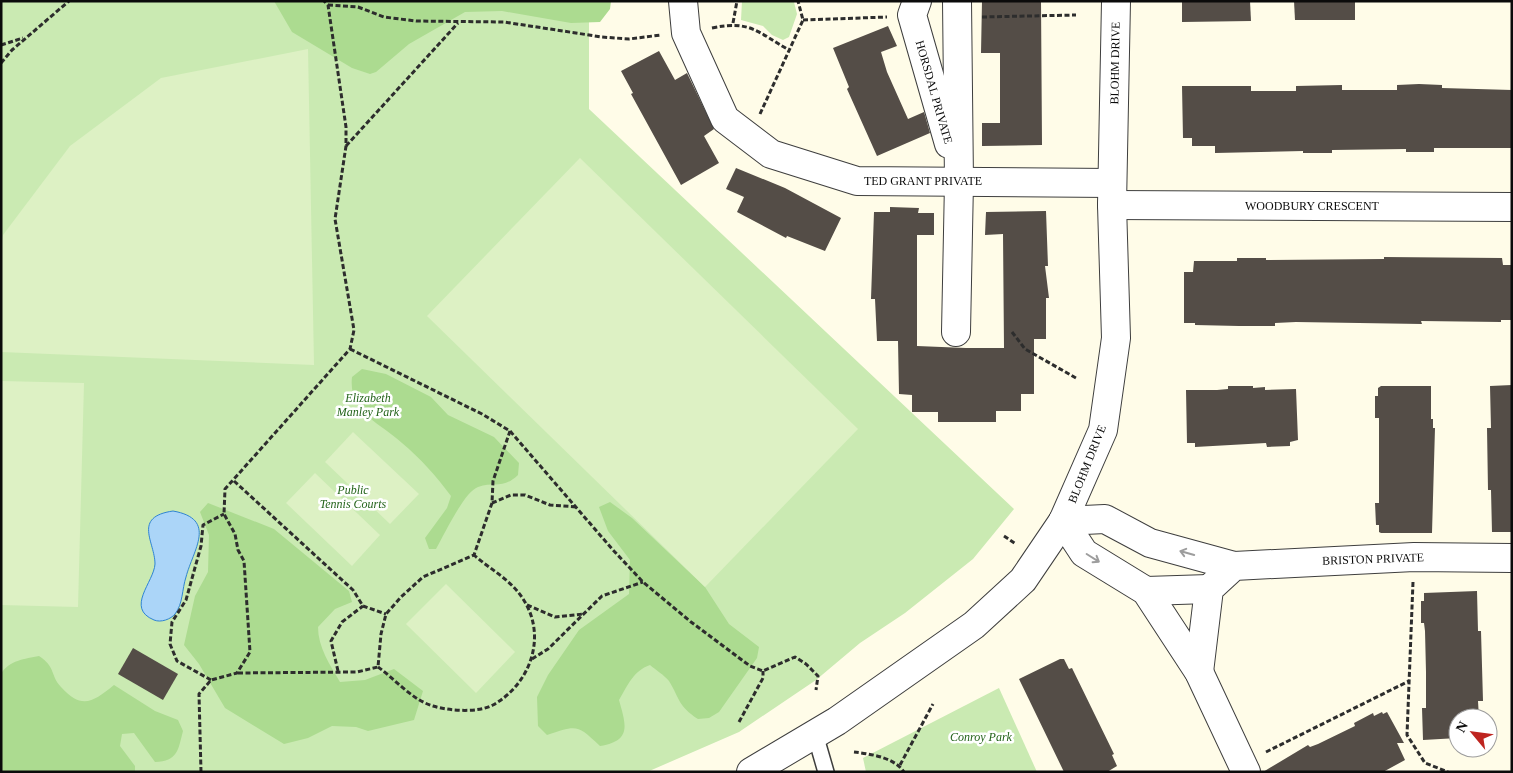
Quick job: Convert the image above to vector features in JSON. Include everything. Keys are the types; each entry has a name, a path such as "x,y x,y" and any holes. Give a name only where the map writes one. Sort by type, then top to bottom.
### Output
{"street":[{"name":"TED GRANT PRIVATE","path":"683,1 686,32 725,119 771,154 857,181 960,182 1112,194"},
{"name":"BLOHM DRIVE","path":"751,772 816,734 974,624 1023,580 1063,521 1103,430 1116,338 1112,194 1116,1"},
{"name":"HORSDAL PRIVATE","path":"914,8 960,182"},
{"name":"HORSDAL PRIVATE","path":"956,9 960,182 956,332"},
{"name":"WOODBURY CRESCENT","path":"1112,194 1512,207"},
{"name":"BRISTON PRIVATE","path":"1063,521 1105,519 1150,543 1234,566 1414,557 1512,558"},
{"path":"1063,521 1084,553 1146,591 1199,672 1244,768"},
{"path":"1199,672 1209,589 1234,566"},
{"path":"1146,591 1209,589"}],"lane":[{"path":"816,734 826,772"}],"path":[{"path":"1,63 26,38 69,1"},
{"path":"237,673 250,652 247,583 244,561 238,550 235,534 224,514 225,489 350,349 354,330 335,219 346,146 346,127 328,5 324,1"},
{"path":"733,24 737,1"},
{"path":"749,137 803,20 798,1"},
{"path":"328,5 358,7 384,16 416,22 504,22 585,35 629,39 733,24 752,27 789,50"},
{"path":"803,20 914,8"},
{"path":"956,9 1076,15"},
{"path":"346,146 458,23"},
{"path":"1,45 26,38"},
{"path":"1012,332 1025,349 1076,378"},
{"path":"350,349 482,414 510,431 643,582 691,622 750,666 763,671 795,657 806,664 818,676 816,690"},
{"path":"378,667 381,634 386,614 423,577 474,555 492,502 493,482 510,431"},
{"path":"234,481 353,590 363,606 386,614"},
{"path":"492,502 511,495 525,496 550,505 577,507"},
{"path":"211,680 177,661 170,644 172,622 186,600 201,546 203,525 224,514"},
{"path":"378,667 413,695 431,706 470,709 492,706 512,692 527,671 532,659 535,635 527,604 514,585 474,555"},
{"path":"1414,557 1407,735 1425,763 1448,772"},
{"path":"532,659 548,650 602,596 643,582"},
{"path":"527,604 555,617 584,614"},
{"path":"338,671 331,642 342,622 363,606"},
{"path":"201,772 198,694 211,680 237,673 357,672 378,667"},
{"path":"739,722 763,678 763,671"},
{"path":"1244,768 1409,681"},
{"path":"900,765 933,704"},
{"path":"854,752 871,754 900,765 904,772"}],"green space":[{"name":"Elizabeth Manley Park","path":"1,1 589,1 589,109 1014,509 973,559 905,613 860,643 816,680 739,732 647,772 1,772"},
{"path":"274,1 611,1 610,9 600,22 571,23 502,11 465,12 409,44 376,72 370,74 352,68 292,32"},
{"path":"742,1 794,2 797,14 789,37 783,40 772,35 763,26 741,20"},
{"path":"308,49 314,365 1,352 1,245 3,235 70,146 161,78"},
{"path":"580,158 858,429 705,587 427,316"},
{"path":"362,369 386,374 431,397 448,415 494,437 519,463 518,475 512,480 503,484 478,487 467,497 436,549 429,549 425,538 447,508 451,496 415,455 375,423 360,408 352,389 352,377"},
{"path":"1,381 84,383 78,607 1,605"},
{"path":"353,432 419,494 390,524 325,462"},
{"path":"315,473 380,535 352,566 286,503"},
{"path":"610,502 632,518 705,587 729,624 759,647 757,658 719,712 709,718 698,719 691,714 680,702 669,681 650,665 639,671 631,679 619,700 625,724 622,736 610,744 600,746 576,728 565,729 547,735 538,726 537,697 548,675 579,630 629,594 630,560 608,531 599,507"},
{"path":"208,503 274,529 349,591 352,602 335,609 318,627 322,649 340,682 365,680 394,669 423,691 414,720 368,731 356,727 332,726 308,738 284,744 225,708 199,664 184,645 195,596 208,572 209,535 200,512"},
{"path":"446,584 515,652 476,693 406,624"},
{"path":"39,656 51,667 55,679 61,687 75,699 88,701 94,699 114,685 155,711 178,720 183,731 176,753 173,757 155,762 134,733 122,734 120,746 135,766 135,772 1,771 1,674 4,669 13,663"},
{"name":"Conroy Park","path":"999,688 1037,772 866,772 863,758"}],"water":[{"path":"173,511 187,515 195,521 199,528 199,537 178,610 168,619 157,621 146,615 142,609 141,602 155,564 149,525 160,514"}],"building":[{"path":"982,1 1041,1 1042,145 982,146 982,123 1000,123 1000,53 981,53"},
{"path":"1182,1 1250,1 1251,21 1182,22"},
{"path":"1294,1 1355,1 1355,20 1295,20"},
{"path":"888,26 897,46 881,52 887,72 908,119 924,112 930,133 877,156 847,89 849,87 833,48"},
{"path":"659,51 675,80 687,73 714,129 704,136 719,163 681,185 631,94 633,93 621,71"},
{"path":"1342,85 1342,90 1397,90 1397,85 1442,85 1442,88 1512,90 1512,148 1434,148 1434,152 1406,152 1406,149 1332,150 1332,153 1303,153 1303,151 1215,153 1215,146 1192,146 1192,138 1183,138 1182,86 1251,86 1251,91 1296,91 1296,86"},
{"path":"736,168 785,188 841,218 825,251 787,236 786,238 737,212 744,197 726,189"},
{"path":"890,207 919,208 918,213 934,213 934,235 917,235 917,346 966,348 1004,348 1003,234 985,235 986,212 1046,211 1048,266 1045,266 1049,298 1046,298 1046,339 1034,339 1034,394 1021,394 1021,411 996,411 996,422 938,422 938,412 912,412 912,395 899,394 898,341 877,341 875,299 871,299 874,212 890,212"},
{"path":"1384,257 1502,258 1503,265 1511,265 1512,320 1501,320 1501,322 1421,321 1422,324 1296,322 1275,323 1275,326 1195,325 1195,323 1184,323 1184,272 1193,272 1194,261 1237,261 1237,258 1266,258 1266,260 1384,259"},
{"path":"1512,385 1512,532 1492,532 1491,490 1488,490 1487,428 1491,428 1490,386"},
{"path":"1228,386 1265,387 1265,390 1296,389 1298,440 1290,442 1290,446 1267,447 1266,443 1195,447 1195,443 1187,443 1186,390 1228,389"},
{"path":"1381,386 1431,386 1431,419 1433,419 1433,428 1435,428 1432,533 1381,533 1379,532 1379,525 1376,525 1375,503 1379,503 1379,418 1375,418 1375,396 1378,396 1378,388"},
{"path":"1477,591 1478,631 1481,631 1483,701 1478,701 1478,708 1448,708 1448,739 1423,740 1422,708 1426,708 1426,672 1425,631 1424,623 1421,623 1421,601 1424,601 1424,593"},
{"path":"133,648 178,674 163,700 118,674"},
{"path":"1060,659 1064,659 1069,669 1072,668 1114,754 1112,755 1117,766 1107,772 1064,772 1019,679"},
{"path":"1382,712 1383,714 1387,712 1404,743 1397,743 1405,760 1383,772 1263,772 1308,745 1310,747 1318,744 1355,726 1354,723 1373,713 1374,716"}],"park label":[{"name":"Public Tennis Courts","path":"353,497"}]}
